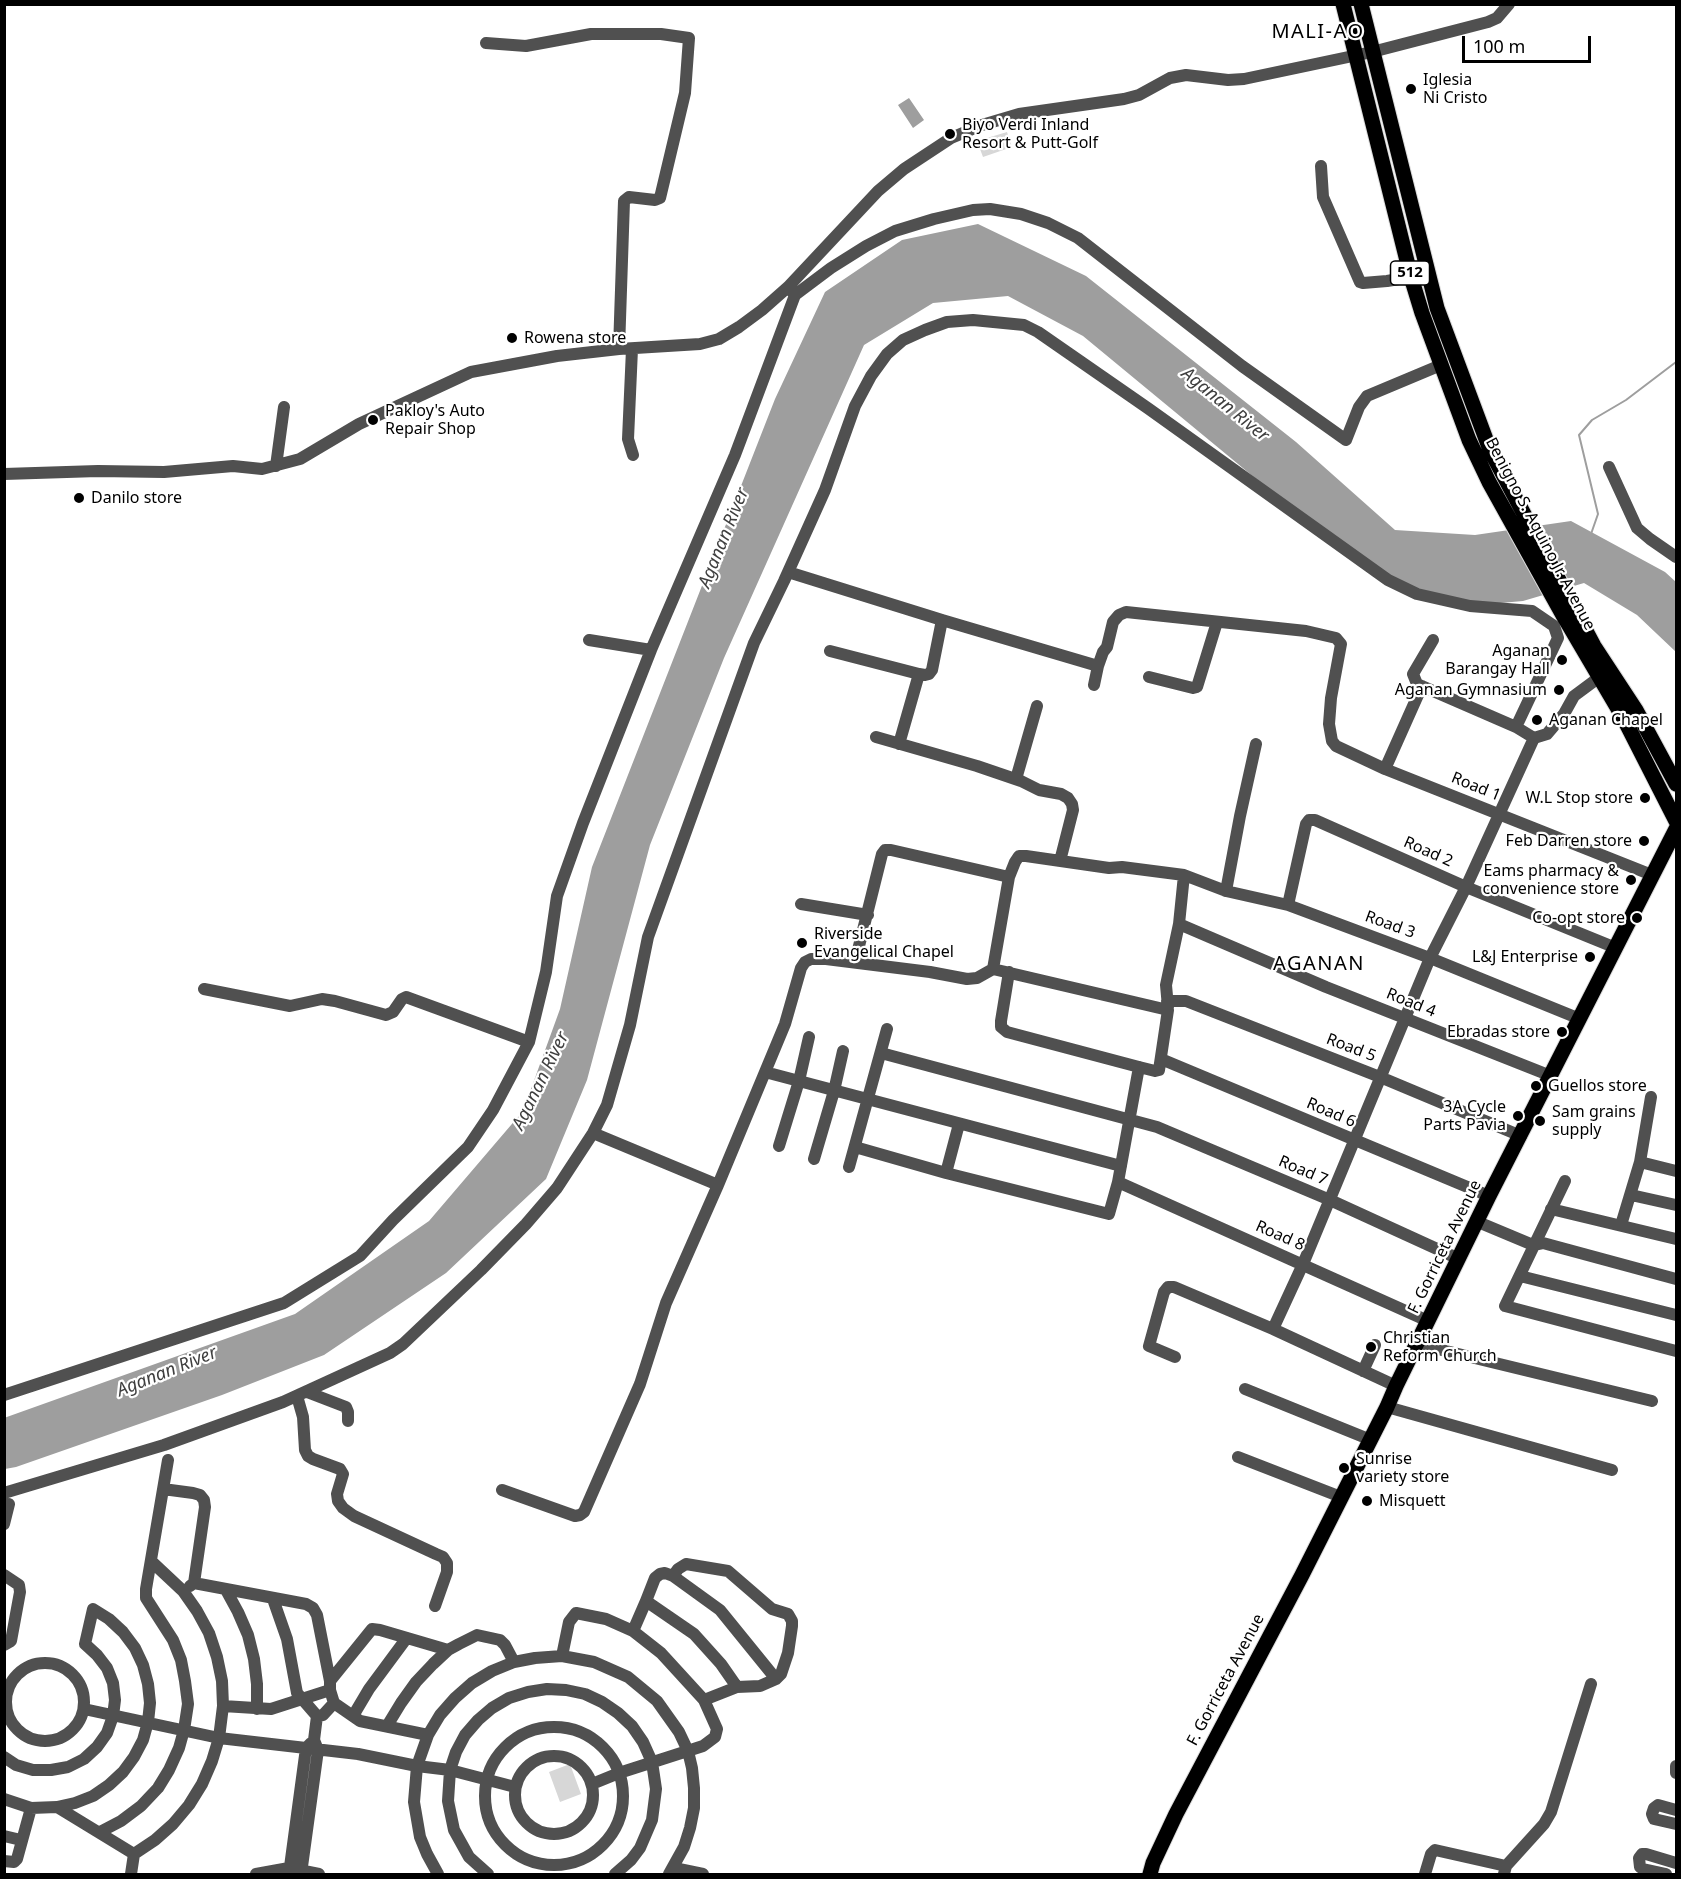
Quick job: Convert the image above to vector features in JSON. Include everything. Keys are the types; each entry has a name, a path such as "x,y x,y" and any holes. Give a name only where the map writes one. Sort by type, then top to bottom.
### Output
{"main road":[{"name":"Benigno S. Aquino Jr. Avenue","path":"1343,4 1411,277 1469,440 1489,482 1647,746 1677,784"},
{"name":"Benigno S. Aquino Jr. Avenue","path":"1361,4 1437,308 1484,435 1570,614"},
{"name":"Benigno S. Aquino Jr. Avenue","path":"1647,746 1677,821"},
{"path":"1647,746 1667,762 1677,765"},
{"name":"F. Gorriceta Avenue","path":"1150,1875 1176,1814 1371,1440 1480,1219 1489,1196 1677,829"}],"street":[{"path":"4,1395 284,1303 360,1257 393,1220 468,1147 493,1110 529,1042 546,972 557,896 583,822 651,650 735,455 792,291 878,191 951,138 982,125 1019,114 1124,99 1139,95 1170,78 1186,75 1228,80 1244,79 1355,56 1488,22 1497,18 1509,4"},
{"path":"486,43 526,46 591,34 661,34 689,38 685,93 660,198 655,200 629,197 624,201 628,439 633,455"},
{"path":"1321,166 1323,197 1360,282 1411,277"},
{"path":"4,474 98,471 164,472 233,466 262,469 276,466 300,459 359,424 471,372 557,356 700,344 719,339 792,291 895,231 973,210 990,209 1021,214 1048,223 1078,238 1242,366 1346,440 1359,407 1367,396 1441,365"},
{"path":"4,1524 7,1499 302,1394 390,1353 403,1344 526,1224 557,1188 607,1105 630,1025 648,936 754,643 825,490 855,406 871,376 887,354 903,340 948,322 973,320 1024,325 1038,332 1113,384 1388,580 1417,594 1470,606 1532,611 1554,626 1558,638 1516,728"},
{"path":"276,466 284,407"},
{"path":"1609,467 1637,528 1677,557"},
{"path":"788,572 1098,666"},
{"path":"1094,685 1113,622 1119,615 1126,612 1217,622 1197,687 1149,677"},
{"path":"830,651 920,674 930,674 942,620"},
{"name":"Road 1","path":"1217,622 1280,627 1336,638 1341,644 1331,698 1329,724 1332,741 1336,746 1385,769 1652,875"},
{"path":"589,640 651,650"},
{"path":"1433,640 1413,675 1417,684 1534,738 1547,734 1564,714 1574,696 1604,673"},
{"path":"899,744 920,674"},
{"path":"1385,769 1422,686"},
{"path":"1016,779 1038,706"},
{"path":"876,737 1016,779 1039,790 1061,794 1068,798 1073,810 1060,861"},
{"path":"1274,1329 1430,958 1466,887 1534,738"},
{"path":"1226,891 1239,816 1256,744"},
{"name":"Road 2","path":"1288,905 1306,824 1309,820 1315,820 1466,887 1616,948"},
{"path":"502,1490 575,1516 584,1512 640,1384 666,1303 785,1024 801,968 805,962 811,959 826,959 967,979 977,978 993,969 1009,877 885,850 882,854 855,963"},
{"name":"Road 3","path":"1009,877 1014,862 1019,856 1026,855 1109,868 1122,867 1184,875 1226,891 1288,905 1430,958 1581,1019"},
{"path":"1009,972 1001,1022 1001,1028 1007,1032 1155,1071 1159,1070 1168,1005 1166,985 1179,924 1184,875"},
{"path":"801,904 868,915"},
{"name":"Road 4","path":"1179,924 1326,987 1551,1076"},
{"name":"Road 5","path":"993,969 1168,1005 1186,1001 1380,1077 1521,1136"},
{"path":"204,989 290,1006 322,999 386,1015 393,1012 406,997 529,1042"},
{"path":"849,1167 887,1029"},
{"path":"779,1146 799,1081 809,1037"},
{"path":"814,1159 843,1051"},
{"name":"Road 7","path":"881,1053 1157,1127 1330,1200 1459,1259"},
{"name":"Road 6","path":"1161,1059 1489,1196"},
{"path":"855,1147 946,1173 1109,1214 1118,1182 1139,1067"},
{"path":"765,1072 1121,1166"},
{"path":"1621,1225 1640,1162 1651,1097"},
{"path":"946,1173 959,1124"},
{"path":"592,1133 718,1185"},
{"path":"1640,1162 1677,1171"},
{"path":"1564,1181 1537,1242 1504,1304 1506,1308 1677,1351"},
{"name":"Road 8","path":"1118,1182 1428,1321"},
{"path":"1631,1195 1677,1205"},
{"path":"1551,1209 1677,1239"},
{"path":"1480,1219 1537,1242 1677,1279"},
{"path":"1520,1276 1677,1315"},
{"path":"1174,1357 1149,1346 1164,1292 1168,1287 1174,1287 1274,1329 1396,1386"},
{"path":"1417,1344 1652,1401"},
{"path":"1363,1371 1375,1345"},
{"path":"1245,1389 1371,1440"},
{"path":"302,1394 346,1407 348,1421"},
{"path":"302,1394 305,1450 308,1456 336,1466 343,1474 337,1494 338,1501 343,1508 354,1516 443,1557 447,1563 447,1572 435,1606"},
{"path":"1387,1407 1612,1470"},
{"path":"1238,1457 1341,1497"},
{"path":"100,1832 121,1821 141,1806 158,1788 179,1748 184,1730 188,1704 181,1660 173,1640 146,1598 168,1460"},
{"path":"163,1489 194,1493 200,1495 204,1500 205,1507 194,1583 183,1591"},
{"path":"131,1875 134,1854 173,1824 189,1805 206,1776 219,1738 223,1706 222,1681 212,1641 197,1611 183,1591 151,1561"},
{"path":"673,1576 686,1564 728,1571 772,1609 788,1614 792,1621 788,1653 781,1674 776,1679 760,1686 737,1687 704,1700"},
{"path":"633,1631 655,1578 665,1573 673,1576 720,1610 776,1679"},
{"path":"4,1575 19,1585 11,1641 4,1645"},
{"path":"194,1583 306,1604 313,1608 317,1615 334,1703 360,1721 428,1735"},
{"path":"226,1590 248,1635 254,1659 257,1709"},
{"path":"273,1599 287,1639 297,1693 317,1716 323,1715 334,1703"},
{"path":"4,1606 18,1601"},
{"path":"646,1601 694,1634 737,1687"},
{"path":"4,1757 16,1765 33,1770 68,1767 84,1759 107,1733 113,1716 115,1700 113,1683 107,1668 85,1644 93,1609 116,1626 135,1648 143,1665 150,1703 143,1740 123,1772 93,1796 57,1807 31,1808 4,1800"},
{"path":"562,1656 569,1622 576,1613 606,1619 633,1631 660,1653 704,1700 717,1728 715,1737 703,1746 592,1784"},
{"path":"223,1706 257,1709 278,1707 303,1699 330,1686 372,1629 448,1650"},
{"path":"387,1726 416,1682 448,1650 477,1635 500,1640 514,1662"},
{"path":"353,1716 369,1689 406,1639"},
{"path":"438,1875 427,1854 416,1820 414,1784 417,1766 428,1735 440,1715 455,1698 472,1683 492,1671 514,1662 562,1656 612,1668 644,1688 669,1716 688,1751 694,1788 690,1828 684,1847 671,1871 703,1875"},
{"path":"57,1664 67,1669 82,1686 85,1697 81,1720 74,1730 52,1741 40,1741 24,1734 11,1722 7,1710 7,1686 24,1670 34,1665 57,1664"},
{"path":"1425,1875 1431,1854 1435,1850 1505,1870 1540,1830 1551,1812 1591,1684"},
{"path":"488,1875 470,1857 454,1830 448,1801 450,1770 465,1735 492,1708 509,1698 547,1689 585,1694 618,1713 632,1726 643,1742 652,1762 656,1790 652,1820 640,1848 615,1875"},
{"path":"84,1709 219,1738 313,1746 450,1770 515,1787"},
{"path":"295,1872 317,1716"},
{"path":"551,1727 585,1734 611,1757 619,1773 623,1798 617,1823 611,1835 598,1849 581,1859 556,1865 530,1861 513,1852 499,1839 487,1816 486,1780 494,1762 504,1748 518,1737 534,1730 551,1727"},
{"path":"554,1756 573,1761 582,1767 592,1784 592,1804 589,1813 577,1828 558,1834 539,1832 523,1821 515,1803 515,1787 520,1775 527,1767 544,1757 554,1756"},
{"path":"1677,1766 1677,1773"},
{"path":"1677,1810 1658,1805 1652,1814 1654,1819 1677,1824"},
{"path":"57,1807 134,1854"},
{"path":"4,1861 14,1862 17,1859 31,1808"},
{"path":"4,1836 21,1840"},
{"path":"1666,1875 1640,1867 1642,1854 1677,1863"},
{"path":"256,1875 295,1872 319,1875"}],"shaded area":[{"path":"1007,132 1012,147 983,157 977,141"},
{"path":"570,1764 581,1794 560,1802 549,1772"}],"water":[{"path":"909,98 924,120 913,128 898,105"},
{"name":"Aganan River","path":"978,224 1086,276 1296,442 1395,530 1475,535 1571,521 1665,572 1676,582 1676,652 1637,615 1584,583 1523,601 1456,607 1412,595 1278,497 1083,336 1008,296 933,303 864,345 724,658 650,845 587,1080 546,1179 446,1273 324,1355 222,1395 5,1469 4,1418 295,1314 429,1221 523,1111 560,1009 592,867 775,399 825,292 902,240"}],"waterway":[{"path":"1591,534 1598,514 1579,435 1592,420 1626,400 1676,362"}],"place":[{"name":"Iglesia Ni Cristo","path":"1411,89"},
{"name":"Biyo Verdi Inland Resort & Putt-Golf","path":"950,134"},
{"name":"Rowena store","path":"512,338"},
{"name":"Pakloy's Auto Repair Shop","path":"373,420"},
{"name":"Danilo store","path":"79,498"},
{"name":"Aganan Barangay Hall","path":"1562,660"},
{"name":"Aganan Gymnasium","path":"1559,690"},
{"name":"Aganan Chapel","path":"1537,720"},
{"name":"W.L Stop store","path":"1645,798"},
{"name":"Feb Darren store","path":"1644,841"},
{"name":"Eams pharmacy & convenience store","path":"1631,880"},
{"name":"Co-opt store","path":"1637,918"},
{"name":"Riverside Evangelical Chapel","path":"802,943"},
{"name":"L&J Enterprise","path":"1590,957"},
{"name":"Ebradas store","path":"1562,1032"},
{"name":"Guellos store","path":"1536,1086"},
{"name":"3A Cycle Parts Pavia","path":"1518,1116"},
{"name":"Sam grains supply","path":"1540,1121"},
{"name":"Christian Reform Church","path":"1371,1347"},
{"name":"Sunrise variety store","path":"1344,1468"},
{"name":"Misquett","path":"1367,1501"}],"district":[{"name":"MALI-AO","path":"1318,32"},
{"name":"AGANAN","path":"1319,964"}]}
